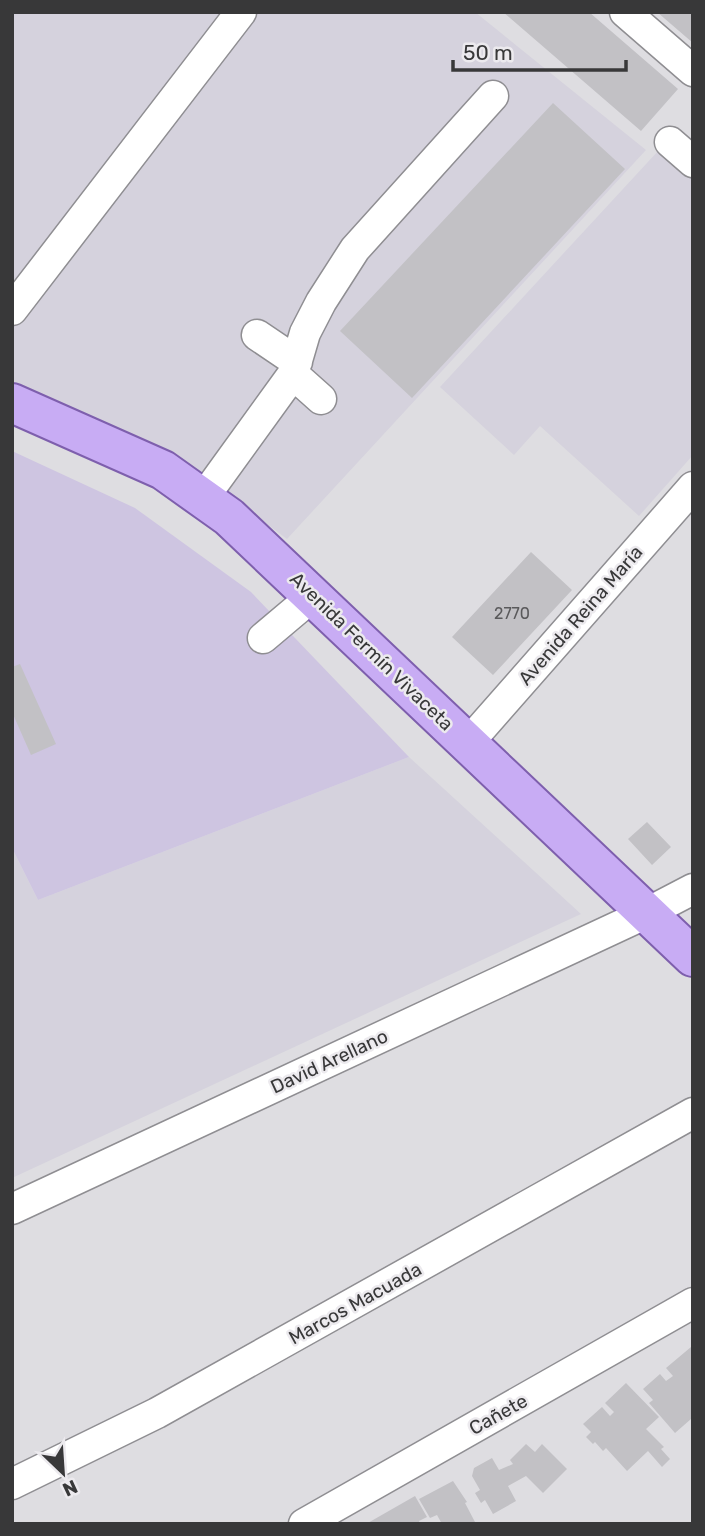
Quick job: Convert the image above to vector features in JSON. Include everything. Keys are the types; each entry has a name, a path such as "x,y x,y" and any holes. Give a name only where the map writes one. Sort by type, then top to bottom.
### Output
{"main road":[{"name":"Avenida Fermín Vivaceta","path":"12,403 151,464 204,497 252,536 693,957"}],"street":[{"path":"12,310 242,12"},
{"path":"625,12 693,71"},
{"path":"204,497 295,368 305,333 321,302 355,249 493,96"},
{"path":"670,142 693,162"},
{"path":"257,335 295,368 321,399"},
{"name":"Avenida Reina María","path":"468,743 693,487"},
{"path":"262,638 314,595"},
{"name":"David Arellano","path":"12,1209 647,913 693,888"},
{"name":"Marcos Macuada","path":"12,1484 158,1413 693,1113"},
{"name":"Cañete","path":"304,1524 339,1515 693,1303"}],"shaded area":[{"path":"12,12 475,12 646,150 287,539 194,470 12,384"},
{"path":"659,150 693,179 693,455 639,516 540,426 514,455 440,387"},
{"path":"12,451 135,508 251,592 409,757 38,900 12,848"},
{"path":"409,757 581,914 12,1178 12,848 38,900"}],"building":[{"path":"503,12 589,12 678,89 641,131"},
{"path":"657,12 693,12 693,43"},
{"path":"553,103 625,169 412,398 340,331"},
{"path":"531,552 572,590 493,675 452,637"},
{"path":"20,664 56,744 31,755 12,712 12,667"},
{"path":"647,822 671,847 652,865 628,839"},
{"path":"691,1347 693,1421 691,1419 675,1433 649,1403 653,1400 643,1389 660,1374 666,1381 673,1376 666,1368"},
{"path":"626,1383 659,1417 646,1429 664,1447 661,1449 670,1459 662,1467 648,1451 627,1471 606,1448 603,1451 586,1437 591,1432 583,1424 602,1407 610,1416 614,1412 605,1403"},
{"path":"526,1444 535,1452 542,1444 567,1469 543,1493 526,1476 508,1486 516,1501 493,1514 485,1500 481,1503 475,1493 480,1490 472,1476 474,1468 492,1458 499,1470 513,1464 510,1460"},
{"path":"453,1481 467,1502 465,1503 475,1522 472,1524 442,1524 437,1515 430,1518 419,1499"},
{"path":"415,1496 427,1517 419,1521 420,1524 366,1524"}]}
